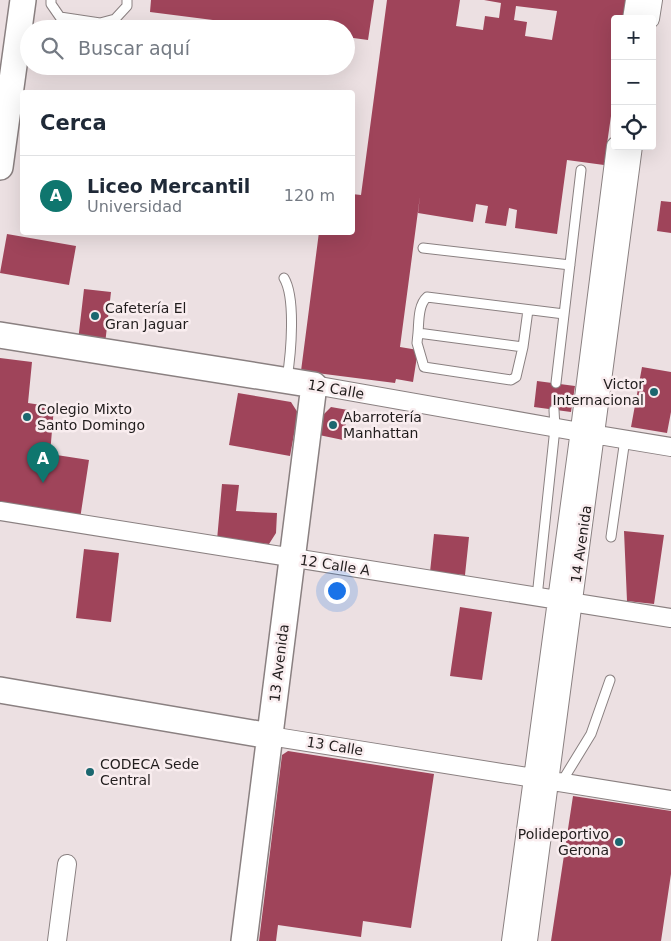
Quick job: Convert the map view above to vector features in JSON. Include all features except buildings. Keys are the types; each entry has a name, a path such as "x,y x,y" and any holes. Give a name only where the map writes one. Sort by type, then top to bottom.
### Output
{"street":[{"path":"0,166 5,97 23,0"},
{"path":"633,15 635,0"},
{"path":"651,15 653,0"},
{"name":"14 Avenida","path":"588,433 616,150"},
{"name":"14 Avenida","path":"528,941 548,781 565,602 588,433 632,150"},
{"name":"12 Calle","path":"0,336 314,385 555,428 671,446"},
{"name":"13 Avenida","path":"244,941 314,385"},
{"name":"12 Calle A","path":"0,511 671,618"},
{"name":"13 Calle","path":"0,690 270,736 671,800"},
{"name":"14 Avenida","path":"511,941 548,781"},
{"path":"57,941 67,864"}],"lane":[{"path":"52,0 51,4 60,17 80,20"},
{"path":"111,20 115,19 127,6 127,0"},
{"path":"556,384 581,170"},
{"path":"423,248 570,264"},
{"path":"284,278 288,285 291,303 287,381"},
{"path":"528,310 523,347 516,377 510,380 424,367 418,343 418,334 421,307 423,301 428,297 564,314"},
{"path":"418,334 523,347"},
{"path":"537,597 555,428 554,410"},
{"path":"611,537 625,439"},
{"path":"548,781 591,734 610,680"}],"place":[{"name":"Cafetería El Gran Jaguar","path":"95,316"},
{"name":"Victor Internacional","path":"654,392"},
{"name":"Colegio Mixto Santo Domingo","path":"27,417"},
{"name":"Abarrotería Manhattan","path":"333,425"},
{"name":"Liceo Mercantil","path":"43,483"},
{"name":"CODECA Sede Central","path":"90,772"},
{"name":"Polideportivo Gerona","path":"619,842"}]}
